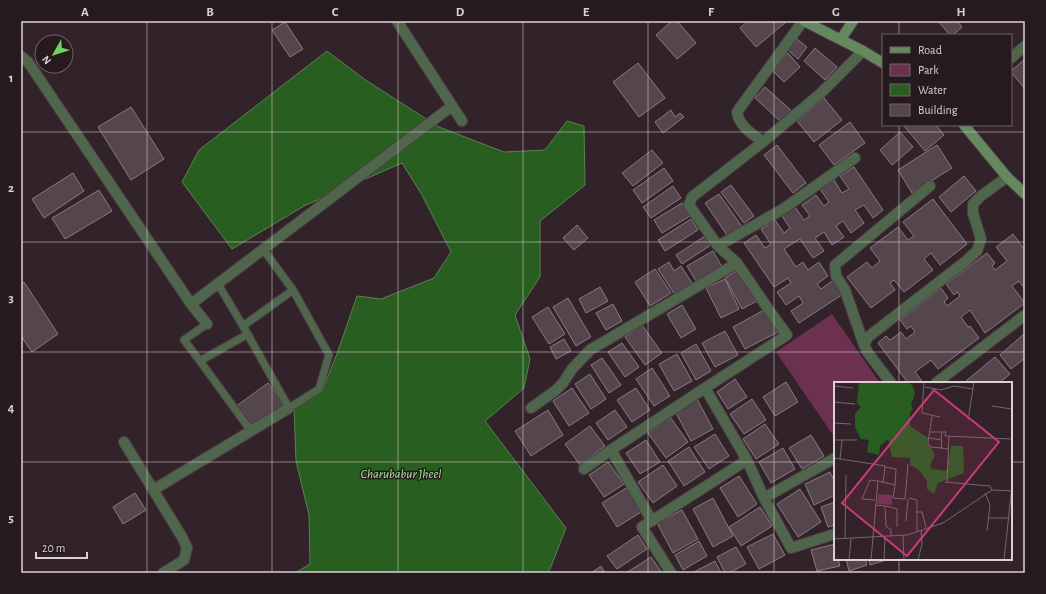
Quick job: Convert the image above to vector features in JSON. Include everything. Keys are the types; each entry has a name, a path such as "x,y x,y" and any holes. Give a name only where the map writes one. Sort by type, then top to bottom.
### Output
{"street":[{"path":"397,21 462,121"},
{"path":"763,142 742,125 738,118 737,112 804,21 863,50 882,62"},
{"path":"841,39 853,21"},
{"path":"1012,57 1025,46"},
{"path":"584,469 787,335 737,263 718,246 689,205 692,197 763,142 821,93 863,50"},
{"path":"21,56 28,62 191,304 207,324"},
{"path":"191,304 452,106"},
{"path":"965,126 1007,176 1025,194"},
{"path":"718,246 783,209 856,158"},
{"path":"864,345 868,337 960,266 977,251 981,239 973,213 973,204 1007,176"},
{"path":"890,382 871,358 864,345 845,290 836,276 835,265 930,186"},
{"path":"530,408 555,392 572,369 590,350 737,263"},
{"path":"937,382 1025,315"},
{"path":"705,388 747,460 764,498 791,548 834,534"},
{"path":"153,490 289,408"},
{"path":"124,442 187,548 184,560 163,573"},
{"path":"611,450 652,520"},
{"path":"764,498 834,459"},
{"path":"671,573 642,527 747,460"}],"lane":[{"path":"218,284 289,408 319,389 329,355 292,290 263,249"},
{"path":"243,326 292,290"},
{"path":"207,324 184,340 251,431"},
{"path":"200,361 248,334"}],"green space":[{"path":"832,314 879,382 834,382 834,437 776,352"}],"water":[{"name":"Charubabur Jheel","path":"327,51 367,81 439,127 504,152 545,150 567,121 584,126 585,185 540,221 540,277 515,315 530,359 524,388 485,421 566,528 550,569 547,573 295,573 310,564 309,515 296,461 294,409 322,392 357,296 381,299 434,278 451,252 422,195 402,163 304,206 232,249 182,182 199,150"}],"building":[{"path":"672,21 677,21 696,43 677,59 656,35"},
{"path":"748,21 786,22 756,47 740,28"},
{"path":"938,21 957,21 962,27 954,34 949,34"},
{"path":"285,22 303,49 290,57 272,30"},
{"path":"797,39 807,47 798,59 788,50"},
{"path":"815,48 837,67 825,80 804,61"},
{"path":"788,53 800,67 784,82 771,69"},
{"path":"1025,59 1025,89 1012,73 1012,70"},
{"path":"638,63 665,98 639,117 613,82"},
{"path":"765,87 793,112 782,123 755,98"},
{"path":"824,98 842,120 814,142 797,121"},
{"path":"131,107 164,159 131,180 98,127"},
{"path":"671,110 675,117 680,113 684,117 663,133 655,122"},
{"path":"850,122 865,143 834,165 819,145"},
{"path":"904,126 937,126 944,135 925,151"},
{"path":"900,132 913,147 892,165 880,150"},
{"path":"777,145 806,183 793,193 764,155"},
{"path":"937,145 952,168 912,193 898,170"},
{"path":"652,150 663,163 633,186 622,173"},
{"path":"854,167 883,210 873,218 864,205 855,210 864,223 851,233 843,221 836,226 844,237 832,245 824,232 815,238 824,251 813,258 800,239 784,249 796,267 803,262 808,270 819,262 828,276 817,284 821,289 834,280 843,294 799,323 791,311 803,303 799,296 786,305 777,292 791,283 788,278 774,287 744,243 756,235 765,248 771,244 761,229 775,220 784,233 790,228 782,216 795,207 804,220 810,216 802,205 816,195 824,206 829,202 820,189 834,180 842,193 849,189 840,176"},
{"path":"664,168 673,181 642,203 633,190"},
{"path":"73,173 84,191 44,218 32,199"},
{"path":"964,176 976,191 951,212 939,197"},
{"path":"731,185 754,216 744,223 721,192"},
{"path":"673,186 681,198 651,218 643,207"},
{"path":"99,190 112,211 65,239 52,218"},
{"path":"719,194 743,228 729,238 705,203"},
{"path":"933,199 967,244 940,265 931,253 924,259 933,270 904,292 894,280 890,283 895,290 871,308 847,277 867,262 872,268 880,261 870,248 898,227 908,240 914,236 903,222"},
{"path":"682,203 690,216 662,233 654,220"},
{"path":"691,219 698,230 665,251 658,240"},
{"path":"577,225 588,238 574,250 563,238"},
{"path":"1013,234 1025,250 1025,289 1019,281 1012,286 1025,303 985,333 970,310 961,317 979,338 938,369 931,360 915,372 922,381 920,382 907,382 878,343 886,336 890,340 901,332 906,339 915,332 911,326 907,329 900,320 941,288 948,298 944,302 947,306 960,296 957,292 954,295 946,284 987,253 995,263 992,266 995,270 1007,261 996,247"},
{"path":"705,236 711,245 682,264 676,255"},
{"path":"713,251 722,267 696,281 687,266"},
{"path":"669,262 674,271 681,266 692,283 675,295 658,269"},
{"path":"655,269 671,293 650,306 635,282"},
{"path":"739,269 757,301 742,309 725,278"},
{"path":"725,279 739,309 721,318 706,288"},
{"path":"24,282 58,334 32,352 21,336 21,284"},
{"path":"600,287 608,301 586,313 579,299"},
{"path":"568,298 591,337 576,346 553,307"},
{"path":"613,304 622,321 606,330 596,313"},
{"path":"682,305 696,329 681,338 667,314"},
{"path":"548,307 565,334 549,344 532,317"},
{"path":"766,309 778,332 745,349 733,327"},
{"path":"642,325 662,353 645,365 625,337"},
{"path":"725,331 738,355 715,367 702,343"},
{"path":"1025,333 1025,358 1011,369 1000,355"},
{"path":"564,339 571,351 556,359 550,347"},
{"path":"622,343 639,367 625,377 608,352"},
{"path":"696,344 711,371 696,380 681,353"},
{"path":"677,354 692,381 674,391 659,364"},
{"path":"995,357 1010,374 1000,382 966,381"},
{"path":"602,358 621,385 609,393 591,365"},
{"path":"652,368 670,396 654,406 636,379"},
{"path":"590,374 606,399 591,409 575,384"},
{"path":"735,379 747,397 728,409 717,392"},
{"path":"786,382 798,402 775,416 763,397"},
{"path":"268,383 285,405 252,429 235,407"},
{"path":"572,388 589,413 569,426 553,401"},
{"path":"636,388 650,410 632,422 617,400"},
{"path":"697,399 713,429 691,441 675,411"},
{"path":"752,399 766,420 744,434 730,414"},
{"path":"548,410 563,435 531,456 515,431"},
{"path":"615,410 627,427 608,440 596,423"},
{"path":"670,417 688,442 666,458 648,433"},
{"path":"765,424 779,444 756,459 743,439"},
{"path":"590,426 605,446 580,465 565,444"},
{"path":"715,434 729,456 709,469 694,447"},
{"path":"811,435 824,456 802,469 789,448"},
{"path":"646,440 660,462 640,474 626,453"},
{"path":"689,447 705,472 684,486 668,461"},
{"path":"783,448 795,469 771,483 759,462"},
{"path":"608,462 624,484 604,497 589,475"},
{"path":"663,465 677,486 653,503 638,482"},
{"path":"830,472 834,480 834,495 814,505 805,484"},
{"path":"739,476 757,504 738,517 720,488"},
{"path":"628,487 643,511 617,527 602,503"},
{"path":"800,489 821,522 798,537 777,504"},
{"path":"135,493 146,510 123,524 113,507"},
{"path":"713,498 733,536 713,547 693,509"},
{"path":"834,502 834,525 828,527 821,507"},
{"path":"760,507 772,526 741,546 729,527"},
{"path":"682,510 698,539 673,553 657,523"},
{"path":"773,534 785,555 759,569 747,547"},
{"path":"638,535 647,549 617,569 607,556"},
{"path":"699,541 707,556 683,570 675,555"},
{"path":"834,544 834,560 838,560 840,566 817,571 811,550"},
{"path":"736,547 746,564 729,573 725,573 717,557"},
{"path":"651,557 662,573 626,573"},
{"path":"846,560 865,560 867,565 849,571"},
{"path":"869,560 886,560 870,565"},
{"path":"715,561 721,573 692,573"},
{"path":"601,566 605,573 591,573"}]}
